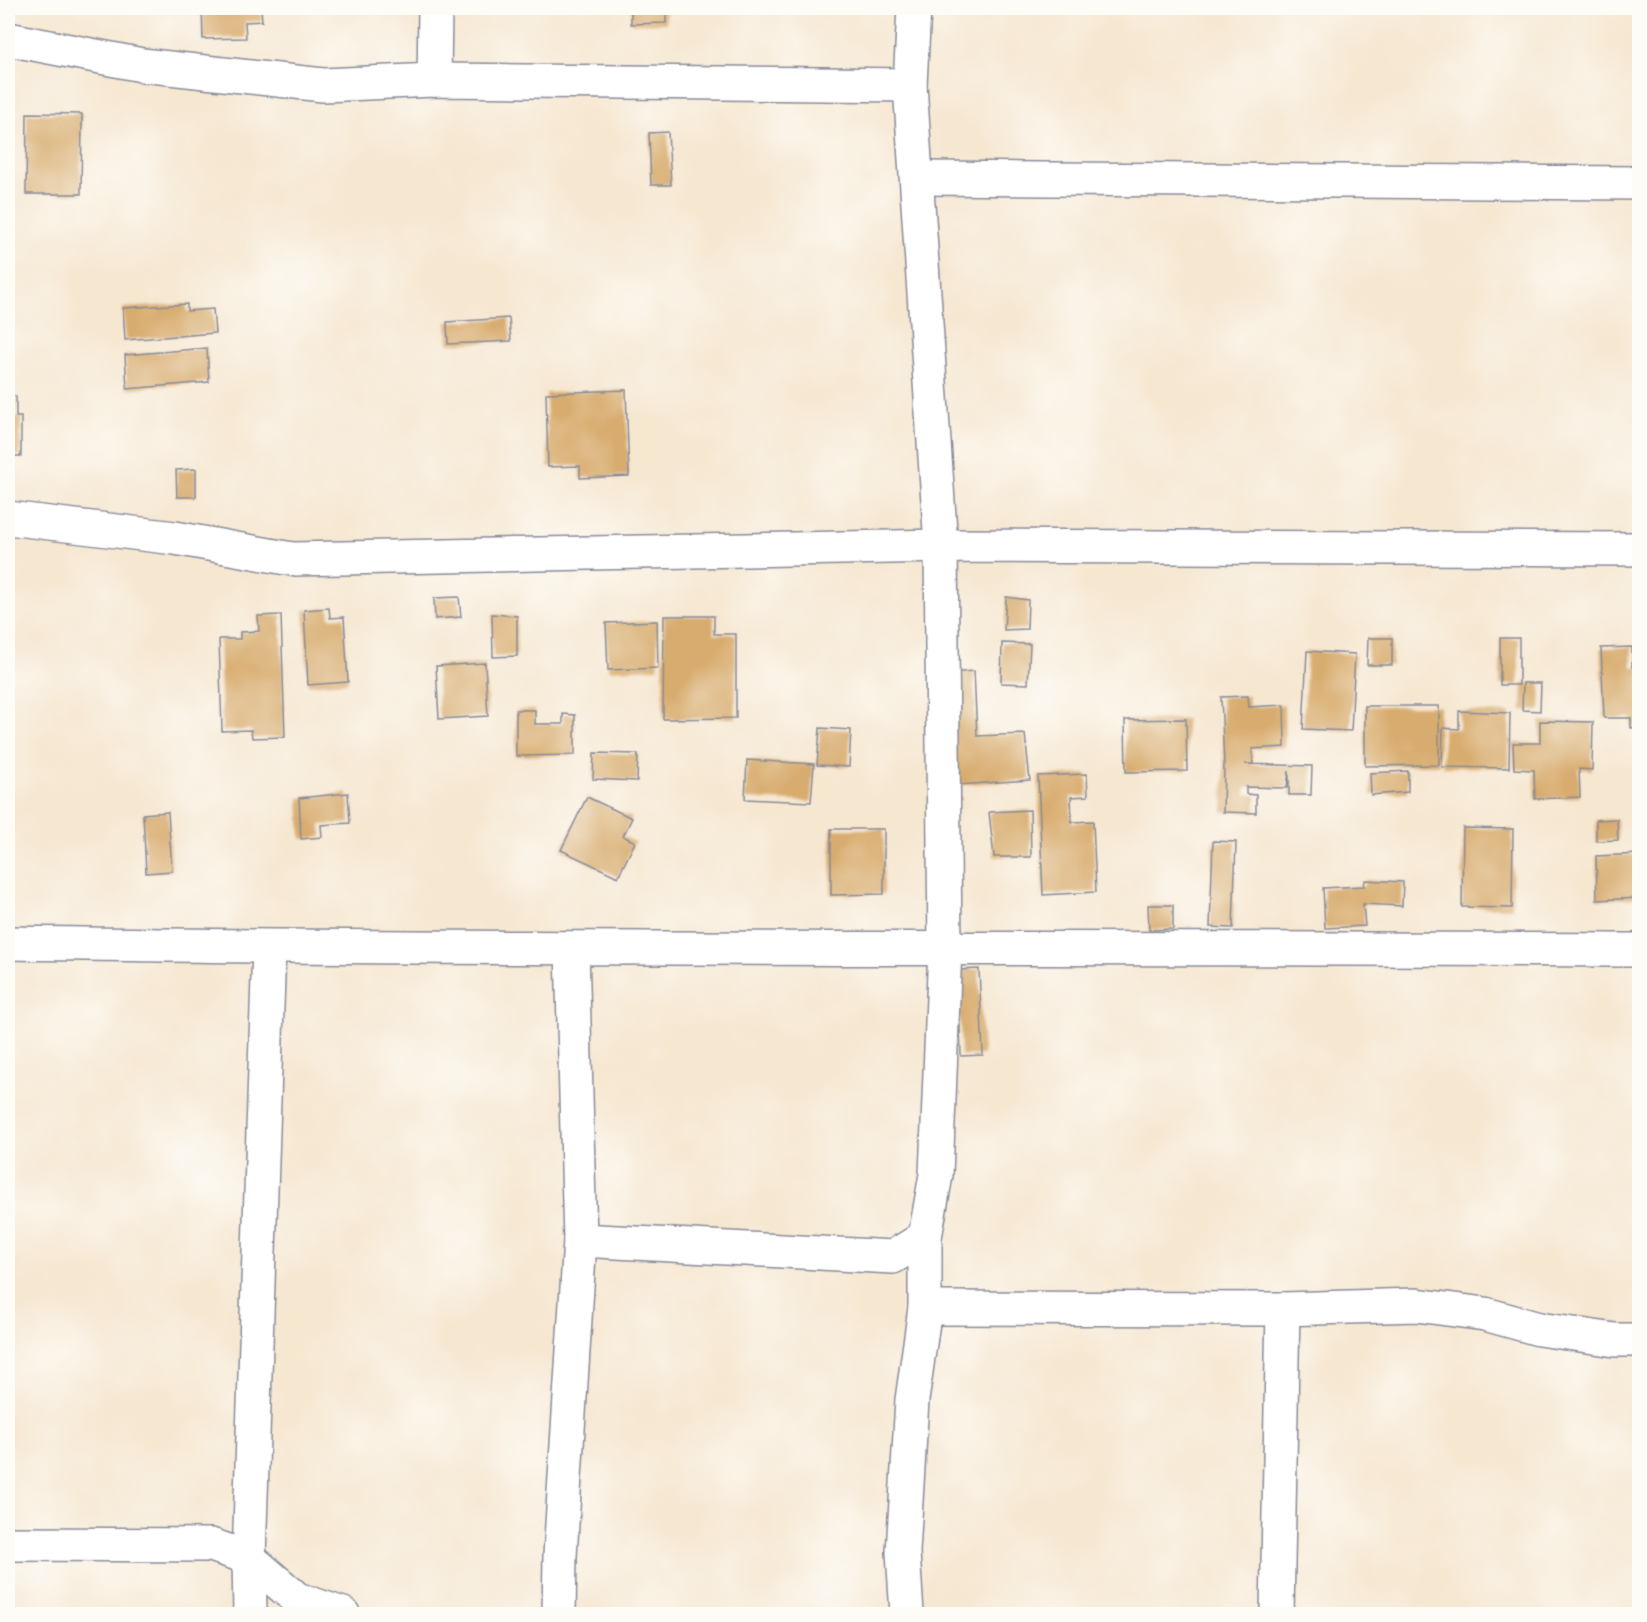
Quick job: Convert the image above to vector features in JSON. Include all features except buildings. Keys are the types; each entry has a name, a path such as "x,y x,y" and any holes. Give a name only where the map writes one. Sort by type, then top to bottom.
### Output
{"street":[{"path":"434,80 435,8"},
{"path":"907,1614 903,1552 912,1401 924,1294 925,1237 936,1175 945,947 941,546 910,85 914,8"},
{"path":"8,39 142,64 323,85 434,80 910,85"},
{"path":"918,178 1640,183"},
{"path":"8,518 175,538 292,559 941,546 1640,549"},
{"path":"8,943 572,950 945,947 1640,950"},
{"path":"250,1614 249,1558 269,947"},
{"path":"559,1614 560,1545 580,1240 572,950"},
{"path":"580,1240 894,1257 925,1237"},
{"path":"894,1257 924,1294 1283,1309 1416,1305 1485,1314 1539,1329 1616,1340 1640,1340"},
{"path":"1277,1614 1283,1309"},
{"path":"8,1544 211,1545 249,1558 297,1599 342,1614"}]}
